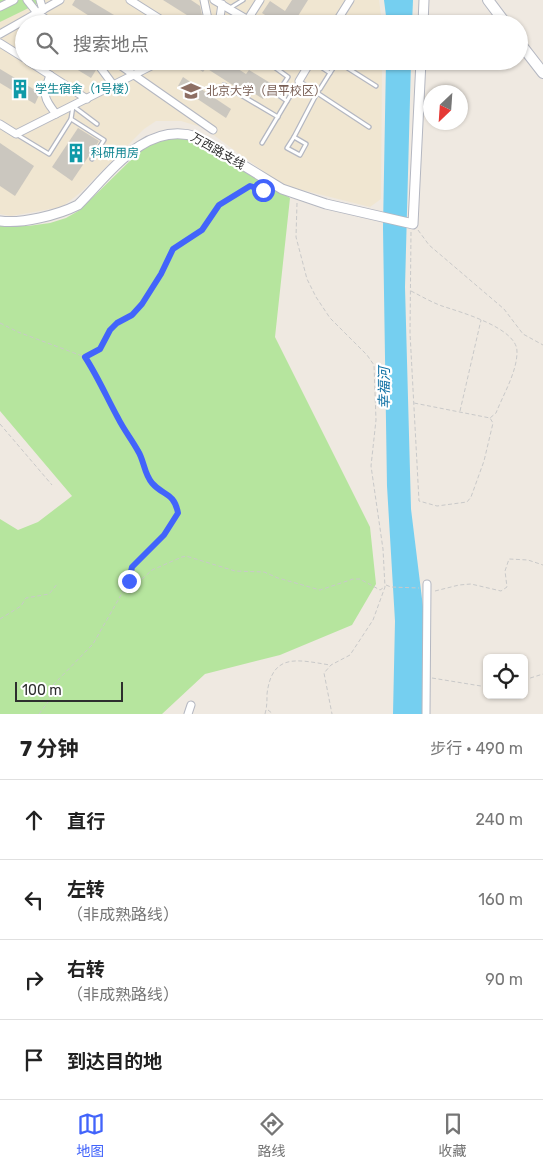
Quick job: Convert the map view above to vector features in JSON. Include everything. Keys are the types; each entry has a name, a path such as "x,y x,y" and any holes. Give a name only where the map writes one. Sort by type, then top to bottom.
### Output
{"main road":[{"path":"488,0 499,15"},
{"path":"528,54 543,73"}],"street":[{"path":"0,7 14,0"},
{"path":"28,0 44,15"},
{"path":"40,0 40,12"},
{"path":"35,15 60,0"},
{"path":"130,0 152,15"},
{"path":"204,0 207,15"},
{"path":"214,0 241,15"},
{"path":"251,15 260,0"},
{"path":"341,15 350,0"},
{"path":"423,15 424,0"},
{"path":"220,15 222,4"},
{"path":"0,34 15,26"},
{"path":"0,43 15,52"},
{"path":"42,70 87,99"},
{"path":"103,70 114,86"},
{"path":"127,70 213,130"},
{"path":"0,124 16,134 146,70"},
{"path":"299,81 306,70"},
{"path":"412,224 421,70"},
{"path":"50,75 44,94 56,114"},
{"name":"万西路支线","path":"0,221 42,217 67,211 78,205 133,150 146,141 172,132 186,133 197,137 275,185 298,195 412,224"},
{"path":"426,714 427,588"},
{"path":"188,714 191,705"}],"lane":[{"path":"230,9 243,0"},
{"path":"279,70 288,76 277,94 287,101"},
{"path":"326,70 330,73"},
{"path":"320,89 332,70"},
{"path":"351,70 376,86"},
{"path":"262,143 299,81 369,126"},
{"path":"224,85 278,117"},
{"path":"294,137 306,144 300,155 288,148 317,93"},
{"path":"16,134 49,154 71,119 73,106 97,124"},
{"path":"71,119 104,140 92,159"}],"path":[{"path":"85,357 100,349 110,330 117,323 132,315 142,304 161,274 173,249 202,230 219,205 250,186 263,190 275,185"},
{"path":"298,195 296,237 307,279 316,298 330,318 367,355 374,365 376,420 372,466 383,549 385,587 373,620 350,655 331,665 324,673 332,714"},
{"path":"412,224 410,236 410,291 419,501 425,505 437,506 467,502 471,497 484,461 493,422 490,418"},
{"path":"412,224 429,245 504,308 523,334 543,345"},
{"path":"410,291 440,306 481,319 515,343 518,350 516,363 496,414 490,418 414,403"},
{"path":"460,412 481,319"},
{"path":"0,323 18,332 85,357 100,381 130,441 140,452 141,462 152,483 172,496 178,513 164,535 132,567 129,581 93,644 53,685 48,702 39,714"},
{"path":"0,424 52,485"},
{"path":"129,581 142,578 152,570 186,556 235,571 264,572 320,590 353,579 360,579 380,590 385,587"},
{"path":"385,584 391,587 427,588 471,584 501,591 507,587 505,571 509,559 528,560 543,565"},
{"path":"0,619 21,606 26,598 49,594 58,583"},
{"path":"266,714 270,681 280,664 287,660 301,660 331,665"},
{"path":"528,679 543,674"},
{"path":"427,677 483,686"},
{"path":"267,709 273,714"}],"shaded area":[{"name":"北京大学（昌平校区）","path":"0,0 379,0 381,15 15,15 15,70 382,70 381,199 370,207 282,185 204,128 181,121 156,121 144,129 81,192 62,207 11,216 0,214"}],"green space":[{"path":"0,0 45,0 0,22"},
{"path":"176,137 204,146 219,154 290,198 275,337 370,527 376,584 352,625 280,655 205,674 162,714 0,714 0,519 18,530 38,522 72,496 0,411 0,226 28,226 50,223 66,218 80,210 138,153 154,142"}],"water":[{"path":"384,0 413,0 412,15 386,15"},
{"path":"386,70 411,70 405,287 411,509 423,607 423,714 393,714 395,621 387,486 383,228"}],"building":[{"path":"75,0 89,0 114,15 88,15 72,5"},
{"path":"163,0 191,0 200,6 202,15 187,15"},
{"path":"292,0 308,0 299,15 265,15 262,13 270,1 285,11"},
{"name":"学生宿舍（1号楼）","path":"0,69 40,93 35,104 0,83"},
{"path":"78,70 96,70 91,78"},
{"path":"209,70 240,70 246,74 249,70 272,84 263,99 241,85 239,89"},
{"path":"183,77 231,109 226,118 178,86"},
{"name":"科研用房","path":"78,128 99,141 72,181 52,167"},
{"path":"0,143 34,166 15,196 0,186"}],"place":[{"name":"学生宿舍（1号楼）","path":"20,89"},
{"name":"北京大学（昌平校区）","path":"191,91"},
{"name":"科研用房","path":"76,153"}],"route":[{"path":"129,581 132,567 164,535 178,513 172,496 152,483 141,462 140,452 130,441 100,381 85,357 100,349 110,330 117,323 132,315 142,304 161,274 173,249 202,230 219,205 241,189 250,186 263,190"}],"water label":[{"name":"幸福河","path":"384,388"}]}
